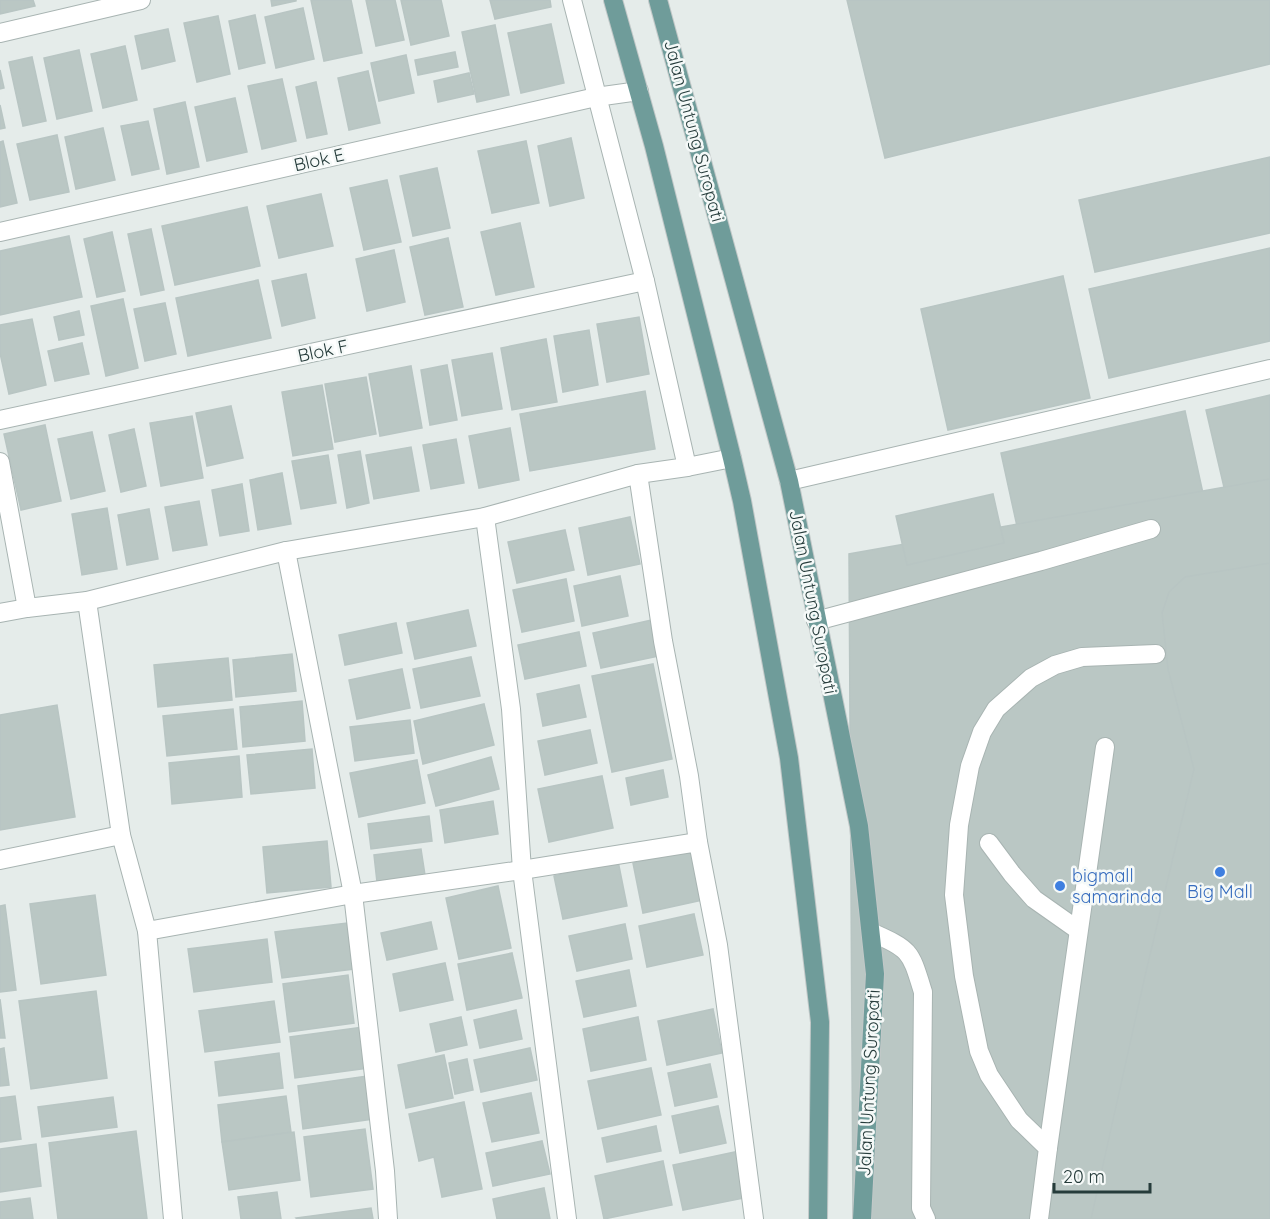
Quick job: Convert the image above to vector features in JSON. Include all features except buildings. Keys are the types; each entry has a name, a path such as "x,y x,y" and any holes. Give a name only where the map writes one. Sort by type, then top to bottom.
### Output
{"main road":[{"path":"613,0 639,91 742,501 789,758 819,1010 818,1219"},
{"name":"Jalan Untung Suropati","path":"658,0 789,481 859,826 875,974 862,1219"}],"street":[{"path":"0,33 141,0"},
{"path":"572,0 645,281 687,467"},
{"name":"Blok E","path":"0,232 596,97 639,91"},
{"name":"Blok F","path":"0,420 645,281"},
{"path":"789,481 1270,369"},
{"path":"0,613 87,601 286,551 485,517 638,474 732,458"},
{"path":"0,462 27,608"},
{"path":"638,474 663,640 718,945 754,1219"},
{"path":"485,517 511,709 522,870 567,1219"},
{"path":"816,621 1151,529"},
{"path":"286,551 353,894 385,1171 388,1219"},
{"path":"87,601 122,836 147,930 173,1219"},
{"path":"1048,1148 1019,1120 989,1075 979,1051 963,976 954,895 959,825 970,766 982,732 996,709 1031,678 1055,665 1082,657 1156,654"},
{"path":"1039,1219 1105,747"},
{"path":"0,860 122,836"},
{"path":"147,930 353,894 698,842"},
{"path":"989,843 1034,899 1078,930"},
{"path":"871,932 901,946 913,959 923,992 921,1208 926,1219"}],"place":[{"name":"Big Mall","path":"1220,872"},
{"name":"bigmall samarinda","path":"1060,886"}]}
